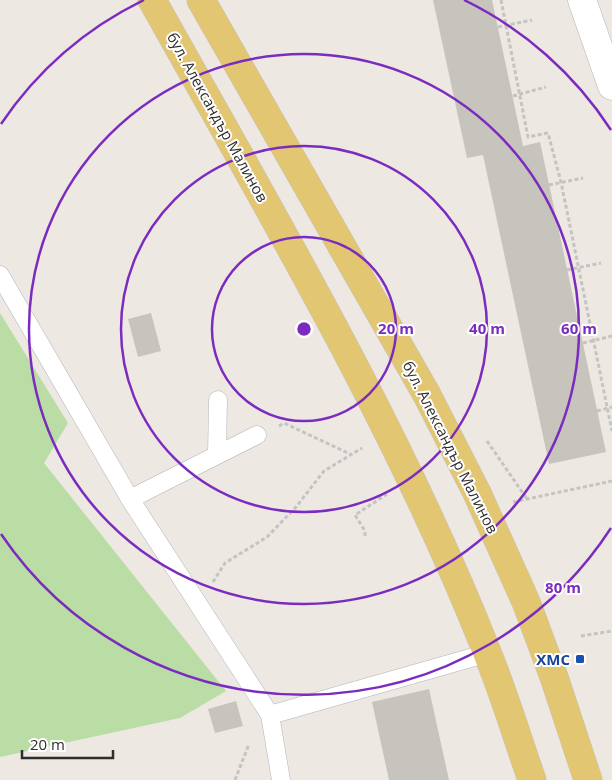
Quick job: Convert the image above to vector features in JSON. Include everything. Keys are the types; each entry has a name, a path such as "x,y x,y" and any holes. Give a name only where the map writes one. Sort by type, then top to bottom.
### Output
{"main road":[{"name":"бул. Александър Малинов","path":"152,0 289,244 380,416 434,528 488,653 532,780"},
{"name":"бул. Александър Малинов","path":"201,0 427,395 477,493 530,612 588,780"}],"street":[{"path":"582,0 612,86"}],"lane":[{"path":"0,275 130,498 270,715 281,780"},
{"path":"217,455 218,400"},
{"path":"130,498 257,435"},
{"path":"270,715 488,653"}],"path":[{"path":"500,0 528,137 548,133 561,182 593,340 610,408 612,431"},
{"path":"498,27 532,20"},
{"path":"513,96 546,87"},
{"path":"549,185 584,178"},
{"path":"567,270 601,263"},
{"path":"583,343 612,336"},
{"path":"597,411 610,408"},
{"path":"257,435 284,423 351,454"},
{"path":"487,441 526,499"},
{"path":"199,605 225,563 267,537 296,507 324,471 365,446"},
{"path":"512,503 612,480"},
{"path":"361,530 364,536 365,531 355,515 388,493"},
{"path":"581,636 612,631"}],"green space":[{"path":"0,313 68,423 44,463 226,691 180,718 0,757"}],"building":[{"path":"433,0 492,0 523,146 540,142 606,452 549,464 483,155 467,158"},
{"path":"151,313 161,351 138,357 128,319"},
{"path":"429,689 449,780 389,780 372,702"},
{"path":"236,701 243,726 215,733 208,709"}],"place":[{"name":"ХМС","path":"580,659"}]}
